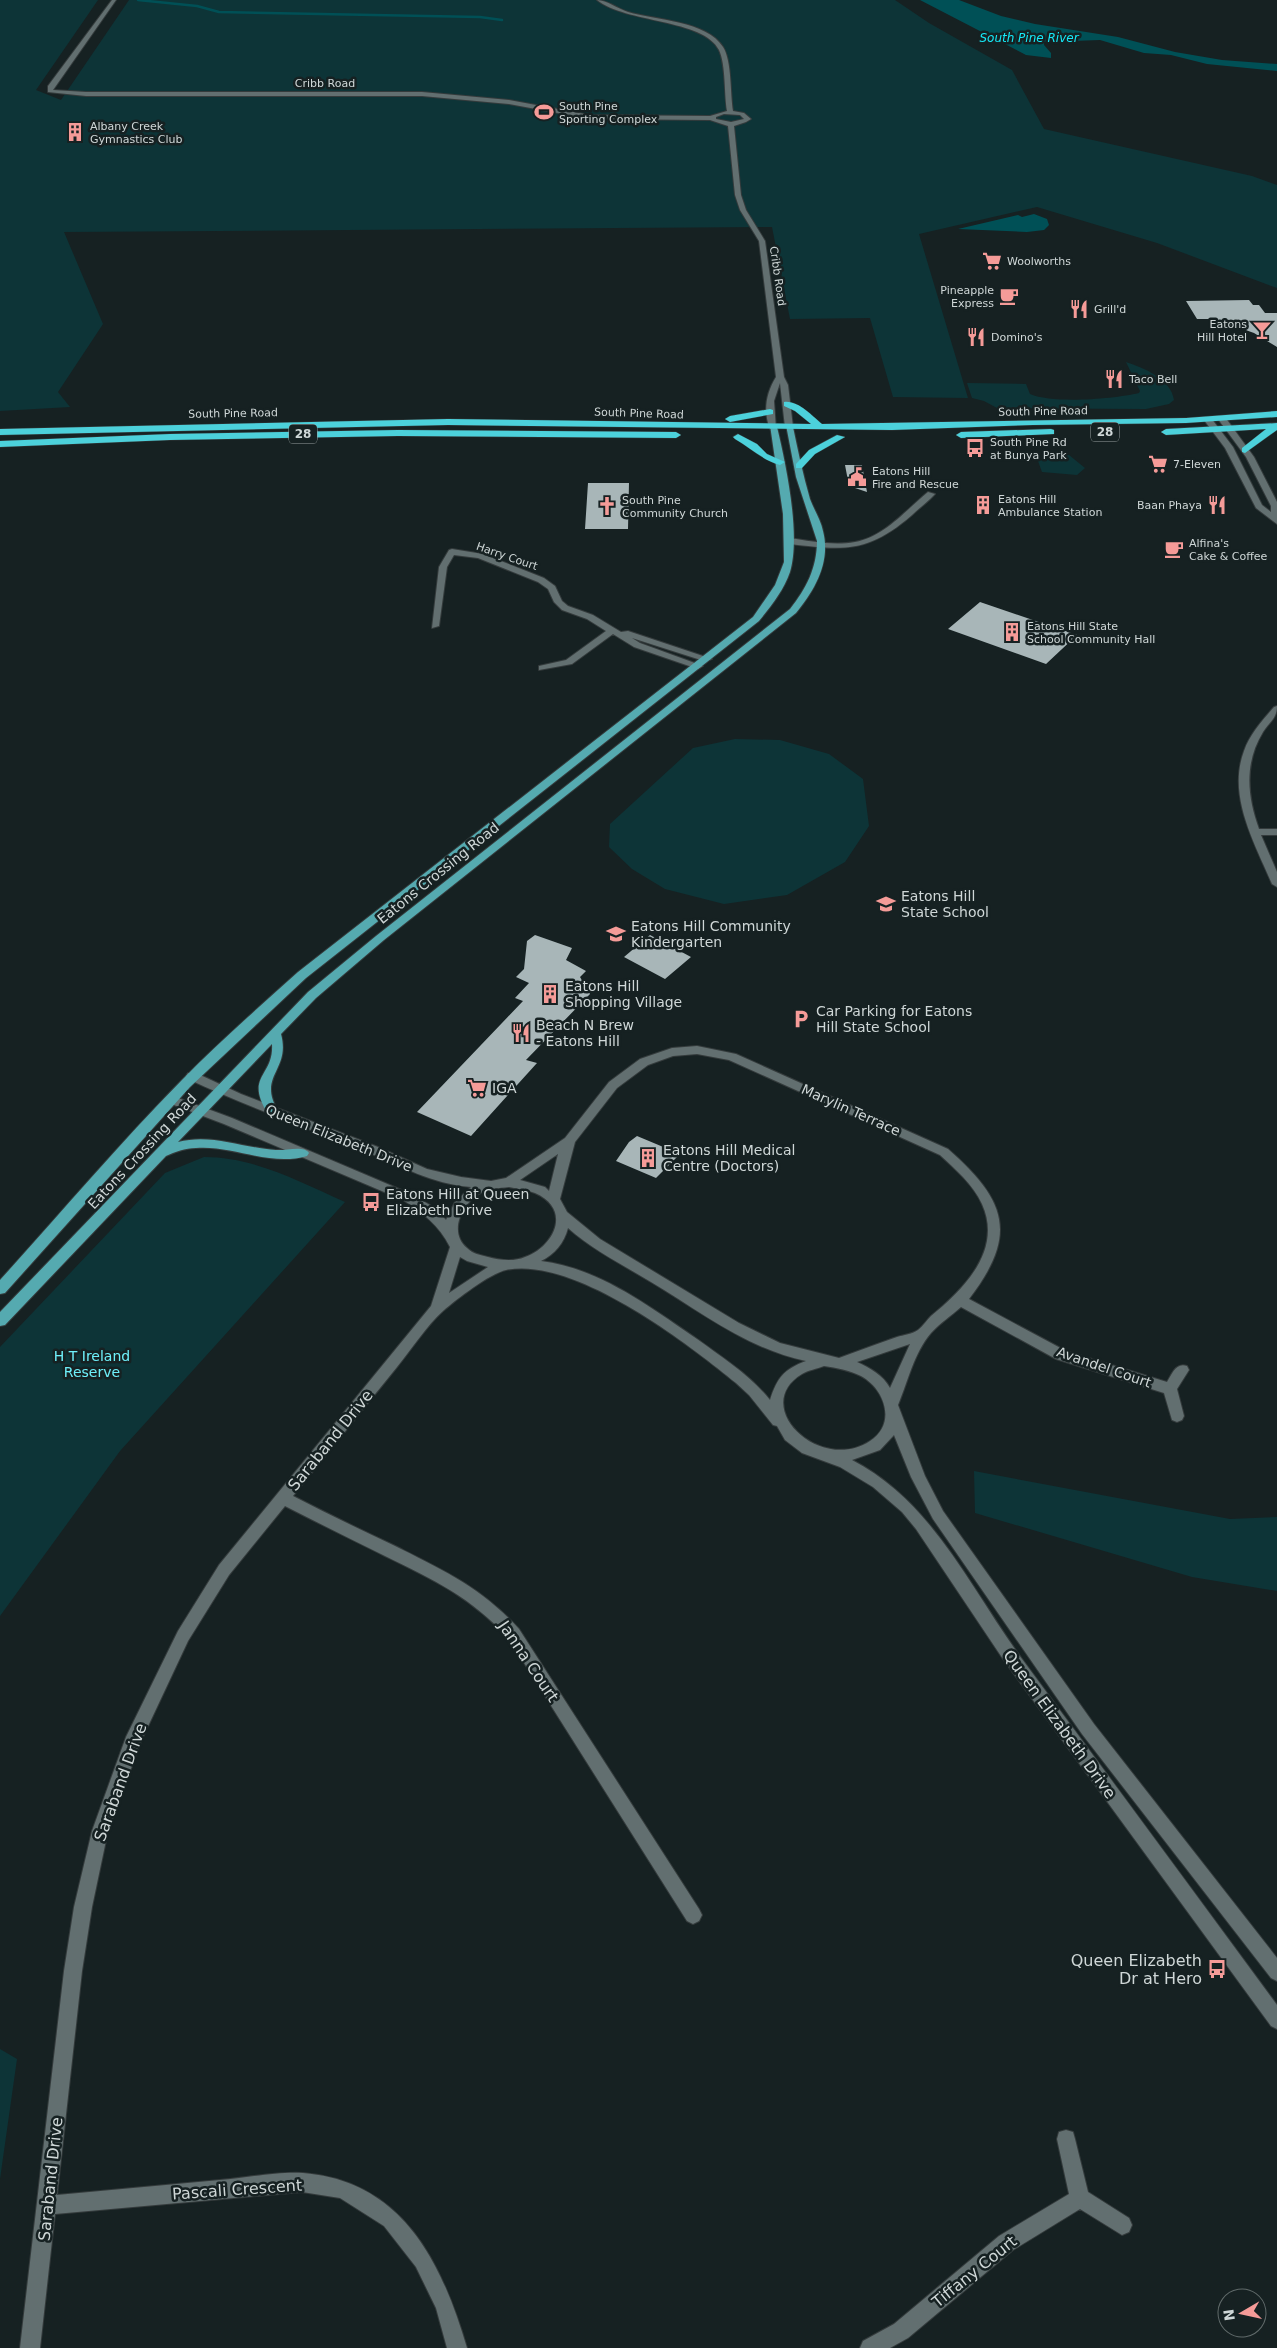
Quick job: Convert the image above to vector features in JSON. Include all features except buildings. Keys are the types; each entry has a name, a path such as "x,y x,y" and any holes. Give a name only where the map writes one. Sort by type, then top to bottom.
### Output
{"highway":[{"path":"786,404 798,409 820,427"},
{"path":"712,426 729,419 770,412"},
{"name":"South Pine Road","path":"0,432 349,422 581,422 820,427 1208,420 1277,414"},
{"path":"1154,432 1216,431 1276,426"},
{"path":"1245,450 1276,426"},
{"name":"South Pine Road","path":"0,444 398,432 682,436"},
{"name":"South Pine Road","path":"780,462 764,456 754,446 733,437 840,437 1063,432"},
{"path":"799,466 812,452 840,437"}],"main road":[{"name":"Eatons Crossing Road","path":"0,1289 192,1076 302,975 756,619 772,600 784,575 788,561 789,541 780,462 768,437 773,427"},
{"name":"Cribb Road","path":"789,427 800,437"},
{"name":"Eatons Crossing Road","path":"0,1321 275,1032 336,974 793,611 803,598 815,575 820,560 821,544 819,531 805,496 799,466 794,456 800,437"},
{"path":"272,1111 265,1102 263,1088 278,1047 275,1032"},
{"path":"162,1152 177,1146 197,1143 287,1156 303,1152"}],"street":[{"name":"Cribb Road","path":"114,0 51,86 50,91 93,94 431,94 510,102 590,117 712,118"},
{"path":"599,0 609,7 626,14 694,29 716,41 723,51 730,112"},
{"path":"730,112 742,114 748,119 742,123 731,124 720,123 712,118 719,113 730,112"},
{"name":"Cribb Road","path":"731,124 739,199 744,212 759,231 762,241 780,377 784,385 789,427"},
{"path":"773,427 770,412 771,391 780,377"},
{"path":"1222,419 1245,450 1275,506 1276,519"},
{"path":"1208,420 1229,447 1260,506 1276,519"},
{"path":"789,541 821,544 861,544 877,537 931,494"},
{"name":"Harry Court","path":"435,626 443,567 452,552 480,556 541,580 552,588 558,602 565,608 590,617 637,645 698,666"},
{"path":"542,668 569,662 613,630"},
{"name":"Harry Court","path":"613,630 707,659"},
{"path":"1277,709 1259,730 1250,746 1243,766 1243,792 1255,832 1277,884"},
{"path":"1255,832 1277,832"},
{"name":"Marylin Terrace","path":"509,1182 569,1141 613,1085 644,1062 672,1052 696,1050 717,1053 745,1062 944,1152 973,1178 984,1192 994,1220 993,1246 985,1269 960,1300 922,1334 901,1379 892,1408"},
{"name":"Queen Elizabeth Drive","path":"192,1076 220,1090 374,1150 424,1172 461,1182 490,1184"},
{"name":"Queen Elizabeth Drive","path":"170,1099 303,1152 416,1201 430,1211 454,1240"},
{"name":"Marylin Terrace","path":"554,1198 561,1165 569,1141"},
{"path":"509,1182 526,1184 541,1189 554,1198 564,1216 586,1236 746,1335 780,1350 838,1361 862,1368 879,1380 890,1396 892,1408 889,1428 885,1435 872,1447 844,1456 821,1454 798,1444 753,1391 726,1367 629,1302 598,1284 550,1267 522,1264 501,1266 476,1260 468,1256 454,1240 451,1222 455,1210 463,1199 476,1190 490,1184 509,1182"},
{"path":"522,1264 538,1259 559,1240 564,1228 564,1216"},
{"name":"Saraband Drive","path":"436,1308 454,1240"},
{"name":"Saraband Drive","path":"30,2348 48,2205 73,1971 83,1907 100,1831 134,1737 183,1636 224,1570 436,1308 482,1276 501,1266"},
{"name":"Avandel Court","path":"960,1300 1061,1355 1170,1390"},
{"name":"Marylin Terrace","path":"838,1361 922,1334"},
{"path":"782,1427 776,1409 776,1401 777,1394 785,1380 806,1365 838,1361"},
{"name":"Avandel Court","path":"1177,1416 1170,1390 1182,1370"},
{"name":"Queen Elizabeth Drive","path":"892,1408 918,1477 938,1515 1088,1729 1277,1972"},
{"name":"Queen Elizabeth Drive","path":"821,1454 843,1462 873,1480 899,1500 914,1516 1002,1645 1277,2020"},
{"name":"Janna Court","path":"282,1498 454,1582 475,1595 497,1614 514,1634 693,1915"},
{"path":"1066,2139 1080,2198 1122,2225"},
{"name":"Pascali Crescent","path":"48,2205 302,2182 344,2189 391,2219 423,2260 445,2306 456,2348"},
{"name":"Tiffany Court","path":"870,2348 902,2330 1006,2243 1080,2198"}],"green space":[{"name":"South Pine Sporting Complex","path":"0,0 98,0 36,90 61,100 129,0 895,0 929,23 1012,70 1044,129 1252,176 1277,185 1277,288 1157,243 1037,207 919,234 968,398 893,397 870,318 790,319 772,227 64,232 103,324 58,392 70,407 0,411"},
{"path":"1126,362 1156,375 1168,386 1174,400 1169,404 1146,409 997,408 984,401 972,398 967,383 1026,384 1030,394 1068,400 1100,399 1139,393 1140,391"},
{"path":"1069,455 1085,468 1077,475 1042,472 1038,461"},
{"path":"735,739 780,740 829,754 863,779 869,826 845,862 787,895 724,904 665,889 632,869 609,847 610,824 693,748"},
{"name":"H T Ireland Reserve","path":"204,1157 223,1158 259,1166 294,1179 345,1202 120,1451 0,1616 0,1347 165,1173"},
{"path":"974,1471 1230,1519 1277,1517 1277,1591 1192,1577 975,1513"},
{"path":"0,2049 17,2059 0,2179"}],"water":[{"name":"South Pine River","path":"920,0 959,0 1001,16 1035,24 1118,37 1175,52 1222,60 1277,64 1277,71 1207,64 1171,55 1144,53 1100,40 1044,42 1044,45 1051,53 1051,58 1026,55"},
{"path":"1034,214 1047,219 1049,225 1044,230 1027,232 958,229 1018,215 1022,217"}],"waterway":[{"path":"138,0 197,6 219,12 480,17 502,20"}],"place":[{"name":"South Pine Sporting Complex","path":"544,112"},
{"name":"Albany Creek Gymnastics Club","path":"75,132"},
{"name":"Woolworths","path":"992,261"},
{"name":"Pineapple Express","path":"1009,296"},
{"name":"Grill'd","path":"1079,309"},
{"name":"Eatons Hill Hotel","path":"1262,330"},
{"name":"Domino's","path":"976,337"},
{"name":"Taco Bell","path":"1114,379"},
{"name":"South Pine Rd at Bunya Park","path":"975,448"},
{"name":"7-Eleven","path":"1158,464"},
{"name":"Eatons Hill Fire and Rescue","path":"857,477"},
{"name":"Eatons Hill Ambulance Station","path":"983,505"},
{"name":"Baan Phaya","path":"1217,505"},
{"name":"South Pine Community Church","path":"607,506"},
{"name":"Alfina's Cake & Coffee","path":"1174,549"},
{"name":"Eatons Hill State School Community Hall","path":"1012,632"},
{"name":"Eatons Hill State School","path":"886,904"},
{"name":"Eatons Hill Community Kindergarten","path":"616,934"},
{"name":"Eatons Hill Shopping Village","path":"550,994"},
{"name":"Car Parking for Eatons Hill State School","path":"801,1019"},
{"name":"Beach N Brew - Eatons Hill","path":"521,1033"},
{"name":"IGA","path":"477,1088"},
{"name":"Eatons Hill Medical Centre (Doctors)","path":"648,1158"},
{"name":"Eatons Hill at Queen Elizabeth Drive","path":"371,1202"},
{"name":"Queen Elizabeth Dr at Hero","path":"1217,1969"}]}
